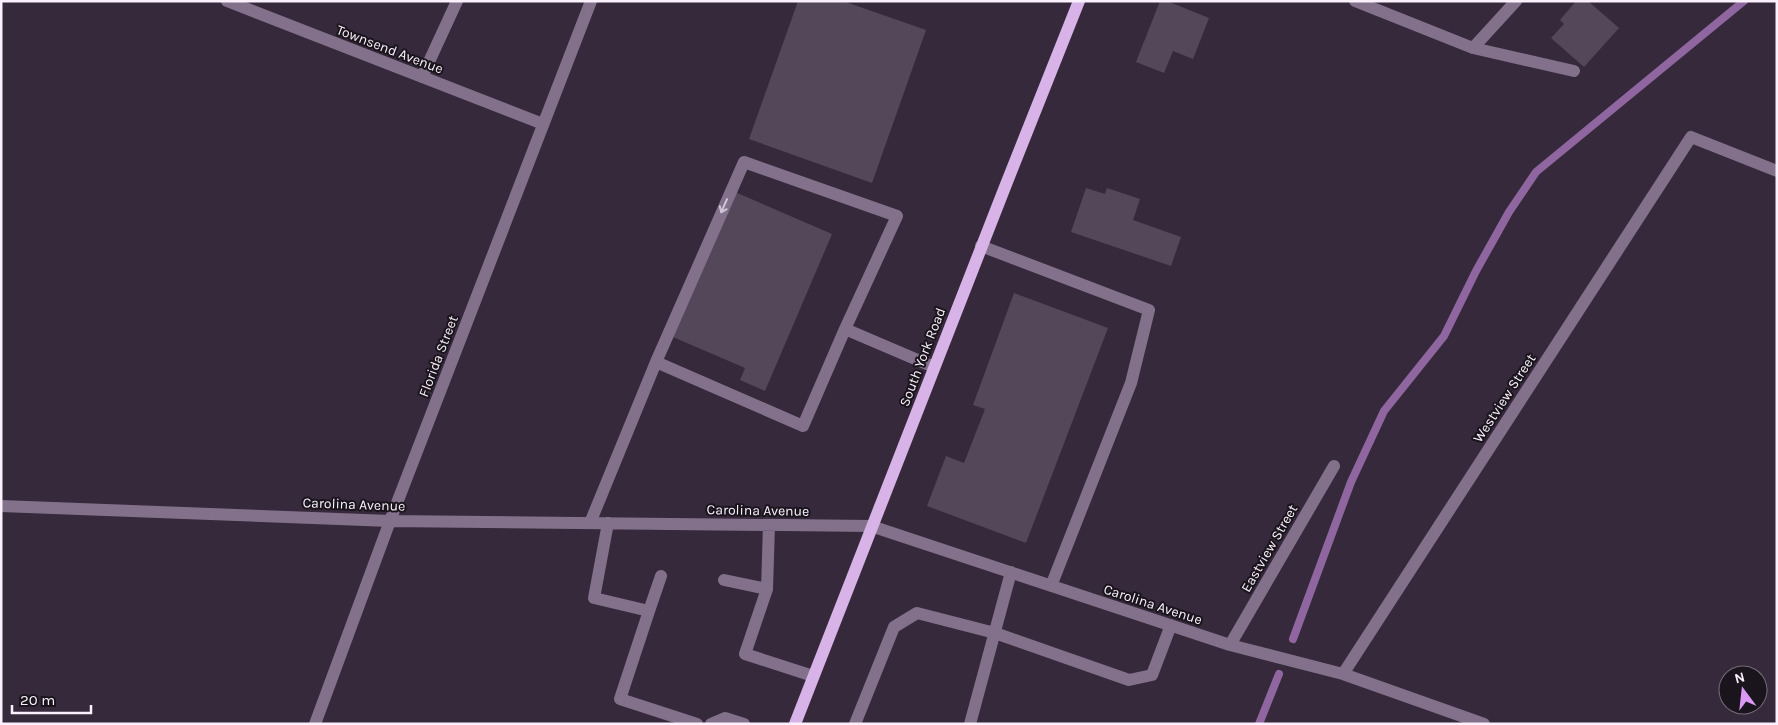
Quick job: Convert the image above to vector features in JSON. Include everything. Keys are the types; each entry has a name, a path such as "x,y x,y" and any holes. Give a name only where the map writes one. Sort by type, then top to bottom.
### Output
{"main road":[{"name":"South York Road","path":"795,724 871,526 1079,1"}],"street":[{"name":"Townsend Avenue","path":"227,1 254,6 422,77 543,124"},
{"path":"422,77 457,1"},
{"name":"Florida Street","path":"315,724 390,521 591,1"},
{"path":"1355,1 1473,48 1574,72"},
{"path":"1473,48 1516,1"},
{"name":"Westview Street","path":"1343,674 1690,138 1777,171"},
{"path":"590,523 656,362 744,162 896,216 804,426 656,362"},
{"path":"982,246 1149,310 1131,383 1051,586"},
{"path":"845,329 934,367"},
{"name":"Eastview Street","path":"1230,645 1334,466"},
{"name":"Carolina Avenue","path":"1,506 390,521 871,526 1230,645 1343,674 1484,724"},
{"path":"608,523 594,598 649,611"},
{"path":"769,525 767,589 745,654 813,676"},
{"path":"970,724 1011,572"},
{"path":"660,576 620,699 697,724"},
{"path":"724,580 767,589"},
{"path":"856,724 894,627 917,613 995,633 1129,680 1152,675 1171,625"},
{"path":"711,724 725,718 744,724"}],"building":[{"path":"798,1 843,1 926,30 872,183 749,139"},
{"path":"1160,1 1167,1 1209,18 1193,59 1173,51 1164,73 1136,62"},
{"path":"1576,1 1588,1 1619,28 1584,67 1551,38 1564,24 1560,20"},
{"path":"1086,188 1105,194 1107,188 1140,199 1133,220 1181,237 1171,266 1071,232"},
{"path":"735,192 832,234 765,391 740,380 745,368 673,337"},
{"path":"1014,293 1108,328 1026,543 927,506 946,456 964,463 985,409 973,405"}],"waterway":[{"path":"1293,639 1351,482 1384,411 1444,336 1476,271 1509,212 1536,172 1744,1"},
{"path":"1259,724 1279,674"}]}
